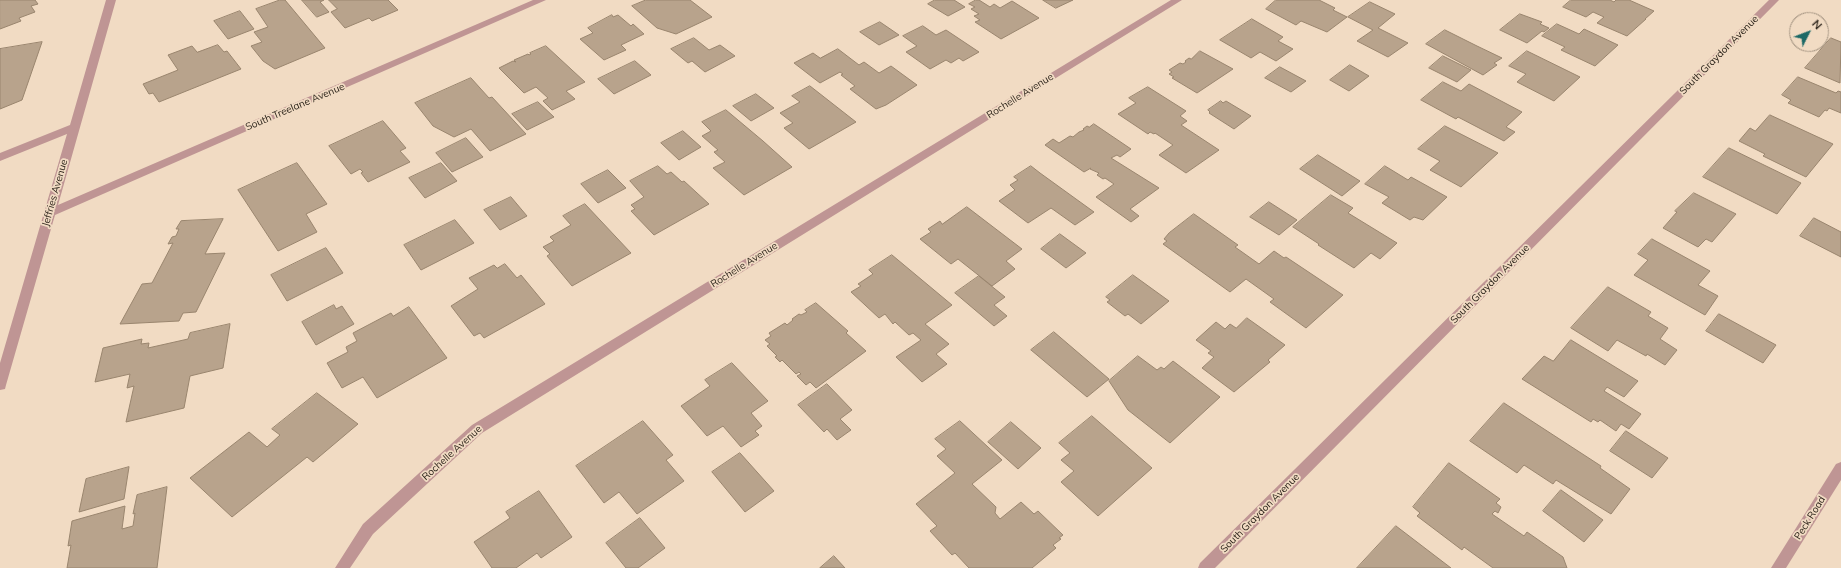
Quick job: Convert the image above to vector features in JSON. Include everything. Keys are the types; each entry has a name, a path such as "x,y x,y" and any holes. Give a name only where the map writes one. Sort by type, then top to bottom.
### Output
{"street":[{"name":"Jeffries Avenue","path":"0,385 111,0"},
{"name":"South Treelane Avenue","path":"49,213 541,0"},
{"name":"Rochelle Avenue","path":"342,568 368,529 477,429 1177,0"},
{"name":"South Graydon Avenue","path":"1205,568 1774,0"},
{"path":"0,157 74,127"},
{"name":"Peck Road","path":"1778,568 1841,468"}],"building":[{"path":"0,0 35,0 38,4 31,6 35,12 19,18 21,21 0,29"},
{"path":"280,0 285,0 325,48 275,69 263,61 251,46 262,42 254,32 268,27 256,9"},
{"path":"302,0 324,0 320,2 329,12 317,17"},
{"path":"329,0 388,0 398,10 372,21 369,18 345,28 331,12 337,9"},
{"path":"646,0 690,0 712,17 676,34 657,28 632,6"},
{"path":"935,0 954,0 965,7 948,16 928,4"},
{"path":"979,0 990,7 994,4 1000,8 1012,1 1039,18 1001,39 975,22 980,20 974,16 979,14 971,9 975,7 969,4"},
{"path":"1043,0 1073,0 1056,8"},
{"path":"1276,0 1319,0 1335,8 1333,10 1347,17 1327,32 1301,21 1296,25 1266,9"},
{"path":"1571,0 1610,0 1614,2 1616,0 1629,0 1654,11 1627,36 1597,23 1604,17 1593,12 1586,17 1563,7"},
{"path":"1370,2 1395,14 1378,28 1408,43 1388,57 1357,41 1373,30 1348,17"},
{"path":"240,11 254,29 228,39 214,21"},
{"path":"1520,14 1542,22 1540,24 1549,28 1544,32 1542,31 1527,43 1500,30"},
{"path":"612,15 613,17 618,15 631,26 633,24 644,34 621,45 626,50 604,60 580,39 593,33 588,28"},
{"path":"1252,19 1283,37 1278,41 1293,49 1276,61 1260,52 1251,58 1220,40"},
{"path":"880,22 899,35 879,45 860,32"},
{"path":"1557,24 1579,34 1584,29 1618,45 1595,66 1561,50 1565,47 1542,36"},
{"path":"923,26 936,35 946,30 979,52 963,61 959,58 951,63 946,60 930,69 906,52 917,46 903,36"},
{"path":"1445,30 1502,58 1494,63 1497,65 1483,75 1426,44"},
{"path":"694,38 709,50 720,45 735,56 705,72 692,61 688,63 671,49"},
{"path":"1831,38 1841,42 1840,83 1805,68 1819,52 1829,52 1829,40"},
{"path":"42,42 22,100 0,109 0,49"},
{"path":"218,45 224,52 227,51 241,69 159,102 153,93 149,94 143,84 178,70 168,55 192,46 197,52"},
{"path":"546,46 585,82 566,91 575,99 552,110 543,101 548,98 536,87 524,93 499,68 513,61 516,62 514,60 528,54 529,55 531,54 530,53"},
{"path":"838,49 859,65 864,62 879,73 891,66 917,85 886,105 876,109 850,89 855,86 841,75 843,74 840,72 820,83 794,63 813,53 820,58"},
{"path":"1200,51 1233,69 1197,93 1172,78 1174,77 1169,74 1172,72 1169,70 1180,63 1183,64"},
{"path":"1527,51 1580,77 1554,101 1517,82 1526,74 1509,66"},
{"path":"1443,56 1471,70 1457,82 1429,68"},
{"path":"635,61 651,75 614,94 598,79"},
{"path":"1350,65 1369,76 1349,91 1330,80"},
{"path":"1280,67 1306,81 1291,92 1265,78"},
{"path":"1798,77 1836,93 1838,91 1841,92 1841,113 1829,108 1819,117 1788,103 1791,100 1782,95"},
{"path":"471,78 489,98 492,97 526,134 490,151 471,129 454,137 433,126 415,103"},
{"path":"1443,82 1461,91 1469,84 1522,112 1506,127 1515,132 1504,141 1458,117 1456,119 1421,100"},
{"path":"810,86 856,122 809,149 784,128 793,123 780,113 800,102 792,96"},
{"path":"1148,87 1186,111 1180,116 1187,121 1181,125 1219,150 1186,173 1159,155 1173,145 1155,133 1150,132 1148,134 1118,114 1136,103 1129,98"},
{"path":"756,94 774,108 751,121 733,106"},
{"path":"1221,101 1223,103 1226,101 1251,116 1234,129 1209,113 1210,112 1208,110"},
{"path":"538,102 554,117 527,130 512,114"},
{"path":"726,110 792,167 744,195 713,168 725,162 714,152 718,150 702,136 711,131 702,122"},
{"path":"1770,115 1833,144 1806,177 1763,156 1765,154 1739,141 1750,128 1755,131"},
{"path":"383,121 406,148 400,151 410,162 368,182 361,173 363,172 360,169 351,174 329,146"},
{"path":"1094,124 1131,149 1120,157 1117,155 1111,158 1159,188 1130,209 1139,216 1131,222 1096,197 1114,184 1097,175 1099,173 1090,169 1091,168 1084,172 1045,145 1053,139 1059,143 1070,136 1073,137 1084,130 1083,129 1087,126 1089,127"},
{"path":"1445,126 1498,153 1461,187 1430,170 1440,161 1418,149"},
{"path":"683,131 701,147 679,160 661,143"},
{"path":"466,138 483,157 452,172 436,153"},
{"path":"1729,148 1801,183 1777,214 1703,177"},
{"path":"1318,155 1360,181 1342,196 1300,169"},
{"path":"297,163 327,204 306,214 317,232 278,251 238,190"},
{"path":"441,163 457,181 425,198 409,178"},
{"path":"658,166 667,174 671,172 682,182 684,181 709,204 654,235 631,211 635,209 631,205 644,197 630,181"},
{"path":"1031,166 1094,212 1075,225 1051,208 1028,223 999,201 1015,190 1010,185 1018,180 1014,177"},
{"path":"1385,166 1408,180 1411,177 1447,197 1423,220 1414,217 1410,220 1382,203 1389,197 1365,184"},
{"path":"608,170 626,188 598,203 581,184"},
{"path":"1694,193 1736,214 1712,242 1706,239 1698,247 1663,228 1677,212 1675,211"},
{"path":"1331,195 1353,208 1348,213 1397,243 1380,259 1371,253 1354,268 1293,227"},
{"path":"511,197 527,216 500,230 484,210"},
{"path":"1269,202 1297,220 1279,235 1250,217"},
{"path":"585,204 631,253 572,286 547,256 550,254 543,247 554,241 550,237 571,225 563,216"},
{"path":"967,207 1022,249 1006,261 1015,269 992,286 958,259 951,264 920,239 931,232 928,229 940,221 942,224"},
{"path":"1194,214 1238,245 1235,247 1259,264 1274,251 1284,258 1286,257 1343,295 1306,328 1270,302 1274,299 1246,279 1230,292 1163,244 1167,241 1164,239 1169,233"},
{"path":"1814,218 1841,232 1841,257 1800,236"},
{"path":"223,219 205,254 225,253 196,312 183,313 179,321 120,324 142,284 152,283 173,243 168,244 172,237 176,236 179,229 176,229 181,221"},
{"path":"455,220 474,243 421,270 404,245"},
{"path":"1060,234 1086,253 1066,268 1041,249"},
{"path":"1652,239 1710,271 1698,285 1718,296 1705,315 1634,275 1648,260 1638,254"},
{"path":"326,248 343,273 287,301 271,275"},
{"path":"892,255 952,305 925,324 949,344 936,354 947,364 922,382 896,357 921,340 913,333 909,335 895,322 893,324 885,314 879,318 851,292 861,286 858,284 873,274 869,270"},
{"path":"505,264 517,278 521,275 545,304 484,338 480,333 474,336 451,306 478,289 469,278 494,265 497,268"},
{"path":"1133,275 1169,301 1141,324 1128,314 1125,316 1107,302 1110,300 1106,297"},
{"path":"979,276 1005,297 994,305 1007,316 994,326 955,293"},
{"path":"1608,287 1651,312 1648,316 1668,328 1660,339 1677,350 1665,365 1647,354 1646,356 1617,340 1608,351 1571,328"},
{"path":"816,303 848,331 846,333 866,351 816,388 810,382 806,385 797,376 801,374 799,372 796,374 782,360 780,362 775,357 777,356 767,346 770,344 765,340 771,336 769,333 785,323 787,325 793,320 792,319 799,314 801,315 807,312 805,310"},
{"path":"334,305 336,309 342,306 354,324 316,345 302,322"},
{"path":"409,307 447,358 377,398 363,377 342,388 327,363 348,352 346,347 357,341 353,333 391,313 393,316"},
{"path":"1719,314 1776,345 1763,363 1706,331"},
{"path":"1247,318 1285,345 1268,360 1270,362 1234,392 1202,368 1214,357 1208,353 1211,351 1196,340 1216,322 1225,329 1230,324 1236,328"},
{"path":"230,324 223,368 190,376 184,408 126,422 134,386 127,388 130,374 95,382 103,348 142,339 141,344 149,343 148,348 188,339 190,333"},
{"path":"1054,332 1109,379 1087,397 1031,350"},
{"path":"1571,340 1638,381 1624,397 1607,387 1604,391 1641,414 1629,429 1621,424 1616,431 1600,420 1598,422 1593,419 1591,422 1522,379 1544,356 1553,361"},
{"path":"1138,356 1157,370 1161,367 1164,369 1173,361 1220,397 1170,443 1128,410 1109,381"},
{"path":"732,363 768,401 751,413 762,426 755,431 759,435 741,447 723,426 707,436 681,406 710,386 705,380"},
{"path":"827,384 852,410 840,419 851,430 837,440 827,429 824,432 798,405"},
{"path":"317,393 358,424 313,462 307,457 232,517 190,478 249,432 267,447 280,435 272,429"},
{"path":"1504,403 1601,466 1600,468 1630,489 1611,514 1556,480 1553,484 1524,465 1517,473 1470,441"},
{"path":"1092,416 1152,468 1098,516 1061,482 1074,471 1061,460 1070,453 1059,443"},
{"path":"643,421 673,455 666,460 684,481 637,514 619,492 604,503 576,466"},
{"path":"960,421 1002,460 972,484 996,507 995,513 1000,519 1021,502 1034,514 1038,511 1063,535 1059,538 1061,539 1053,545 1056,548 1032,568 969,568 955,553 952,555 930,531 937,526 916,504 955,473 937,456 946,449 935,439"},
{"path":"1011,422 1041,448 1018,469 988,442"},
{"path":"1626,431 1668,458 1652,478 1610,451"},
{"path":"740,453 774,491 745,512 712,472"},
{"path":"1449,463 1500,499 1496,503 1501,507 1498,513 1495,511 1492,514 1524,536 1527,532 1563,557 1567,568 1493,568 1464,547 1462,550 1417,516 1420,513 1413,507"},
{"path":"129,467 124,499 79,512 86,479"},
{"path":"167,487 157,568 67,568 71,545 68,546 72,521 125,506 122,529 133,526 135,513 133,514 137,495"},
{"path":"1561,490 1603,520 1584,542 1543,511"},
{"path":"539,491 572,537 541,558 537,553 516,568 492,568 474,542 510,518 506,512"},
{"path":"640,518 665,548 638,568 626,568 606,543"},
{"path":"1396,526 1451,568 1357,568"},
{"path":"834,556 845,568 820,568"}]}
